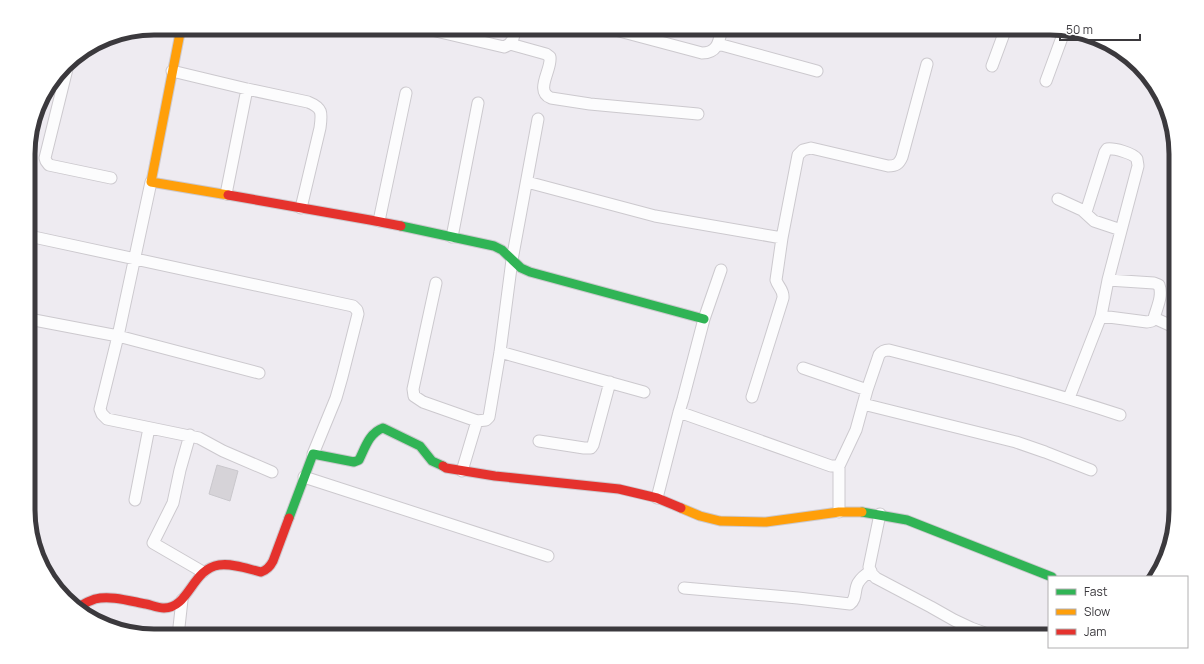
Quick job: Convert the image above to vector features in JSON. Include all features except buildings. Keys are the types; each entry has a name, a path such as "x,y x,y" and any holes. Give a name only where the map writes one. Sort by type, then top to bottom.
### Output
{"street":[{"path":"180,35 135,259 100,411 107,419 190,435 207,441 223,451 272,472"},
{"path":"454,35 504,47 510,44 514,35"},
{"path":"634,35 702,53 714,50 718,44 720,35"},
{"path":"992,66 1003,35"},
{"path":"1046,81 1063,36"},
{"path":"510,44 546,54 550,57 543,90 546,95 551,98 590,104 698,114"},
{"path":"718,44 818,71"},
{"path":"752,397 784,298 783,292 778,286 776,280 782,238 798,155 803,150 811,148 888,166 894,166 899,163 902,157 927,64"},
{"path":"172,71 308,102 316,105 321,110 322,117 320,128 301,208"},
{"path":"66,75 45,158 46,161 49,165 111,178"},
{"path":"226,194 247,89"},
{"path":"379,221 406,93"},
{"path":"452,237 478,103"},
{"path":"436,283 413,389 414,396 423,402 477,422 486,420 489,417 500,352 512,260 538,119"},
{"path":"1069,398 1101,316 1108,280 1138,166 1136,158 1116,149 1107,149 1086,212"},
{"path":"151,182 379,221 494,246 502,250 521,268 530,272 704,319"},
{"path":"527,182 655,216 723,229 782,238"},
{"path":"1058,200 1086,212 1094,221 1121,230"},
{"path":"35,237 353,306 356,308 358,314 336,398 304,477 270,568 261,572 226,565 218,565 199,575 182,600 174,606 164,608 112,598 102,598 82,605"},
{"path":"657,498 704,319 721,270"},
{"path":"1101,316 1146,322 1152,321 1161,296 1159,285 1154,283 1108,280"},
{"path":"1154,318 1169,325"},
{"path":"35,320 118,336 259,373"},
{"path":"839,512 839,466 856,430 867,390 881,351 889,350 979,373 1069,398 1120,415"},
{"path":"500,352 644,392"},
{"path":"803,368 867,390"},
{"path":"539,441 591,448 610,382"},
{"path":"863,404 1016,442 1092,470"},
{"path":"679,412 831,466 839,466"},
{"path":"462,470 477,422"},
{"path":"135,500 149,428"},
{"path":"313,454 357,462 375,431 383,428 420,446 429,458 435,463 446,468 495,476 619,489 657,498 700,516 720,522 766,522 839,512 866,512 880,514 906,520 1049,576"},
{"path":"190,435 180,470 174,503 153,543 203,572"},
{"path":"304,477 548,556"},
{"path":"880,514 869,567 872,574 876,578 974,629"},
{"path":"684,588 850,604 853,602 858,582 870,571"},
{"path":"179,629 182,600"}],"traffic: fast":[{"path":"401,226 494,246 502,250 521,268 530,272 704,319"},
{"path":"289,518 313,454 354,462 359,460 374,433 383,428 420,446 432,461 443,466"},
{"path":"862,512 907,520 1049,576"}],"traffic: slow":[{"path":"180,35 151,182 228,195"},
{"path":"681,508 700,516 720,521 766,522 839,512 862,512"}],"traffic: jam":[{"path":"228,195 401,226"},
{"path":"443,466 446,468 495,476 619,489 657,498 681,508"},
{"path":"82,605 95,599 114,598 164,608 179,602 196,580 210,568 219,565 230,565 261,572 271,565 289,518"}]}
